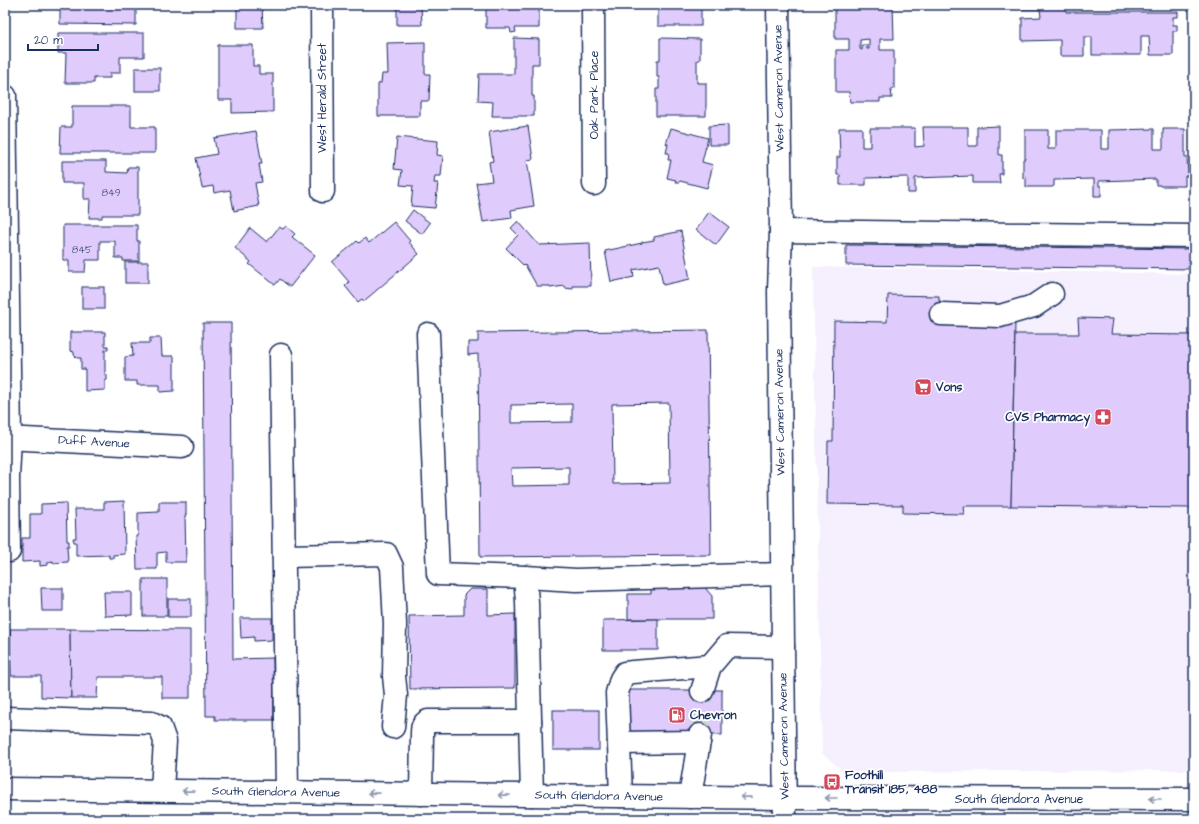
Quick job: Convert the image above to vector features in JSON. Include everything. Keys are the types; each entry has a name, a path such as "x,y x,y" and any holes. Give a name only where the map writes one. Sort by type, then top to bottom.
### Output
{"street":[{"name":"West Herald Street","path":"322,5 323,191"},
{"name":"Oak Park Place","path":"593,5 594,184"},
{"name":"West Cameron Avenue","path":"778,5 781,231 779,299 785,808"},
{"path":"5,96 9,551"},
{"path":"781,231 1194,236"},
{"path":"941,314 1000,316 1034,306 1052,294"},
{"path":"428,334 438,574 576,580 782,574"},
{"path":"282,355 287,792"},
{"name":"Duff Avenue","path":"8,438 182,447"},
{"path":"284,556 386,554 392,567 395,624 394,676 396,694 393,726"},
{"path":"525,577 532,795"},
{"path":"702,690 710,666 727,646 783,647"},
{"path":"621,796 617,693 621,679 626,673 683,667 710,666"},
{"path":"5,718 152,723 160,727 165,741 162,790"},
{"path":"421,794 422,735 425,723 428,721 530,721"},
{"path":"619,744 700,738 690,797"},
{"name":"South Glendora Avenue","path":"5,789 690,797 785,808 1194,799"}],"shaded area":[{"path":"813,267 1194,274 1194,770 844,772 822,753"}],"building":[{"path":"60,5 136,5 136,25 60,24"},
{"path":"231,5 262,5 263,28 237,28 237,6 231,7"},
{"path":"397,5 421,5 422,25 397,25"},
{"path":"486,5 539,5 539,28 515,28 516,32 511,33 510,28 486,28"},
{"path":"658,5 701,5 701,26 658,26"},
{"path":"835,5 893,5 894,39 880,39 880,50 894,50 894,89 891,89 892,98 880,98 880,102 850,102 849,92 836,92 836,50 849,50 849,39 835,39","holes":["869,39 869,49 867,49 867,45 862,45 862,50 860,49 860,40"]},
{"path":"1022,5 1065,5 1066,12 1178,12 1178,17 1173,17 1173,25 1177,25 1177,31 1173,31 1173,55 1150,55 1149,36 1141,36 1141,55 1092,55 1092,37 1084,37 1084,56 1060,56 1060,40 1022,41 1022,18 1041,17 1040,9 1022,9"},
{"path":"58,33 144,33 144,57 120,57 120,73 110,73 110,78 94,78 94,83 65,83 66,53 58,53"},
{"path":"514,38 539,39 539,64 532,64 532,96 534,96 534,116 492,116 493,102 478,101 479,74 514,74"},
{"path":"660,38 700,39 700,60 697,60 697,83 706,83 706,116 656,116 656,89 659,89 657,60 660,60"},
{"path":"425,42 425,74 430,74 429,101 420,101 420,116 378,116 378,84 381,83 382,74 388,74 387,43"},
{"path":"218,45 253,45 253,66 259,66 259,74 273,74 273,112 232,113 232,100 218,100"},
{"path":"135,68 160,68 160,91 135,91"},
{"path":"72,106 131,106 131,127 155,127 155,153 60,153 61,127 72,127"},
{"path":"728,125 728,145 709,145 709,126"},
{"path":"528,126 533,159 527,160 534,206 511,210 512,218 483,222 476,183 492,181 489,162 493,161 489,132"},
{"path":"999,126 999,155 1002,155 1002,174 999,174 1000,183 973,183 973,176 915,178 915,193 908,193 908,177 866,178 866,185 840,185 840,175 837,175 837,157 840,157 839,128 862,128 862,147 870,147 870,128 915,128 915,147 924,146 923,127 968,127 968,146 977,146 977,127"},
{"path":"671,128 708,138 702,162 713,165 707,188 680,181 675,182 676,180 667,178 671,160 668,160 669,153 666,153 668,144 666,144"},
{"path":"1154,129 1154,149 1163,149 1163,129 1185,129 1185,158 1187,157 1188,176 1185,176 1185,186 1160,186 1156,185 1156,179 1099,181 1099,186 1101,186 1101,196 1094,196 1094,179 1054,180 1054,186 1052,187 1026,187 1026,177 1023,178 1023,159 1025,159 1025,130 1048,130 1048,149 1056,149 1056,130 1101,130 1101,149 1109,149 1109,130"},
{"path":"256,131 262,164 259,164 262,182 255,183 259,206 234,211 230,190 214,193 213,186 202,188 196,158 217,154 214,138"},
{"path":"397,137 438,141 437,155 443,156 441,176 435,176 434,183 438,183 435,208 411,206 413,186 400,185 402,170 394,169"},
{"path":"62,161 106,161 106,172 127,173 128,167 138,167 138,215 102,215 102,218 89,218 90,199 84,199 84,183 62,183"},
{"path":"413,210 430,223 422,234 405,221"},
{"path":"709,212 729,227 716,245 696,230"},
{"path":"518,221 539,245 590,243 591,286 573,286 573,289 565,288 565,286 550,288 550,286 537,286 525,265 524,266 506,248 518,235 511,228"},
{"path":"394,222 419,254 364,301 362,299 358,302 345,286 349,282 332,262 357,241 359,243 365,238 369,243"},
{"path":"63,225 137,225 139,261 123,261 123,258 115,258 115,241 100,241 100,260 86,260 85,272 69,272 69,260 63,260"},
{"path":"286,226 295,234 292,237 315,255 290,287 280,279 275,285 249,264 251,262 235,248 250,228 267,242 279,227 283,229"},
{"path":"681,231 690,279 663,285 659,265 633,270 634,277 611,282 605,251 654,240 654,237"},
{"path":"846,245 1194,249 1194,269 846,265"},
{"path":"125,262 148,262 148,283 125,283"},
{"path":"82,287 104,287 104,309 82,309"},
{"name":"Vons","path":"888,295 939,296 939,301 941,301 941,322 1015,323 1011,506 963,506 964,514 903,513 903,505 827,504 828,441 833,441 834,321 887,322"},
{"name":"CVS Pharmacy","path":"1078,318 1113,319 1111,334 1194,335 1193,508 1011,506 1015,334 1079,334"},
{"path":"203,323 231,323 233,659 273,658 274,720 215,720 215,716 206,716"},
{"path":"708,330 711,555 480,557 478,354 468,355 468,342 478,342 478,333","holes":["669,403 670,483 613,484 612,404","572,404 572,422 511,423 511,405","569,467 569,485 512,486 511,468"]},
{"path":"70,332 105,332 105,346 108,346 108,350 105,350 105,375 107,375 107,380 105,381 105,390 85,391 85,369 81,369 81,358 77,358 74,355 74,352 70,351"},
{"path":"150,338 161,338 162,356 174,356 174,391 160,392 160,385 137,385 137,381 125,381 125,357 133,356 132,343 150,343"},
{"path":"124,501 125,554 113,555 113,558 109,558 109,555 76,556 76,542 74,542 73,538 76,538 75,509 104,509 104,502"},
{"path":"159,502 186,502 186,562 166,562 166,552 157,553 157,569 137,569 136,536 138,535 138,513 159,512"},
{"path":"66,503 67,541 69,541 69,546 67,546 68,562 53,563 53,561 48,562 48,565 40,566 40,561 22,562 22,538 30,538 30,514 41,514 41,504"},
{"path":"143,579 167,579 167,616 143,616"},
{"path":"651,585 706,585 706,589 712,596 712,619 628,619 628,594 651,594"},
{"path":"41,588 63,588 63,611 42,611"},
{"path":"470,589 488,589 488,615 515,614 515,688 410,689 409,616 464,615 464,595"},
{"path":"104,592 132,592 132,615 105,616"},
{"path":"168,599 191,599 191,617 168,617"},
{"path":"240,618 272,618 272,640 254,641 254,637 241,638"},
{"path":"658,619 658,650 603,650 603,620"},
{"path":"5,629 10,629 11,676 5,676"},
{"path":"10,629 70,629 71,698 41,697 41,676 11,676"},
{"path":"70,629 190,630 190,698 162,698 162,677 98,677 97,698 71,698"},
{"path":"623,690 722,690 722,735 623,734"},
{"path":"553,710 599,710 599,750 553,750"}],"tunnel":[{"path":"700,735 702,691"}],"place":[{"name":"Vons","path":"923,387"},
{"name":"CVS Pharmacy","path":"1103,417"},
{"name":"Chevron","path":"677,715"},
{"name":"Foothill Transit 185, 488","path":"832,782"}]}
